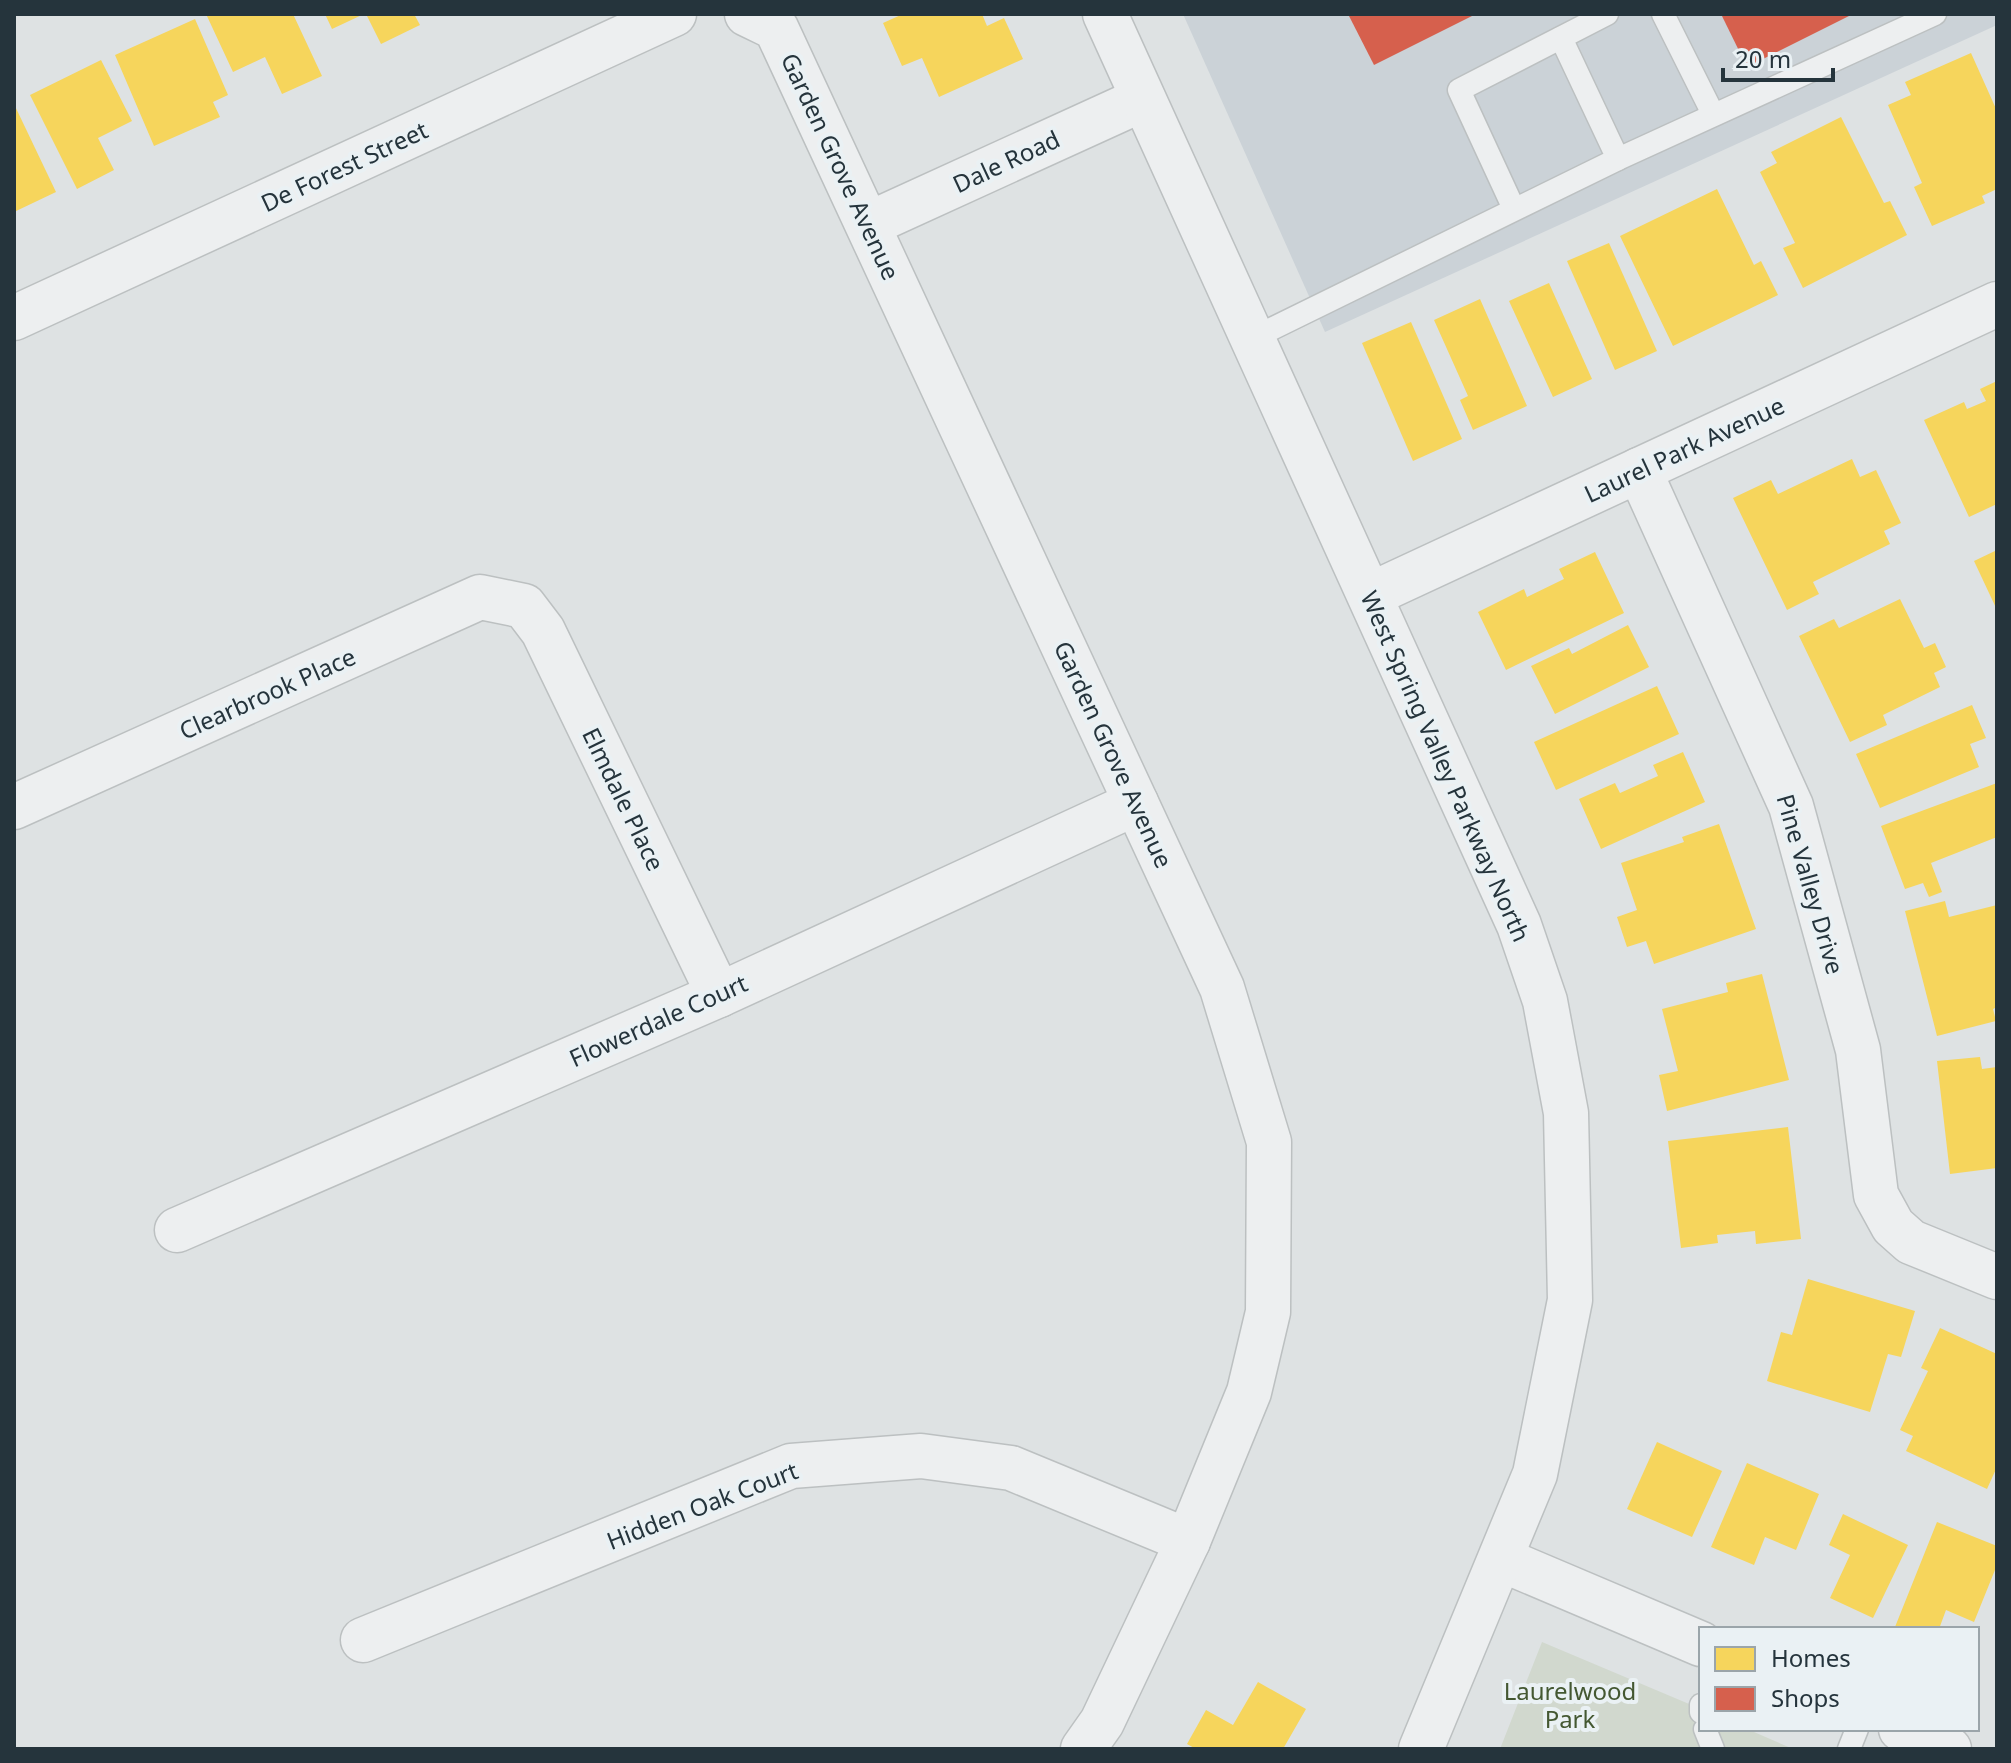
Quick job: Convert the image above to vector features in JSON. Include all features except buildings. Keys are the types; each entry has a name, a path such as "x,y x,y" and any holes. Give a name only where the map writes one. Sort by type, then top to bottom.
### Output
{"street":[{"name":"De Forest Street","path":"14,318 674,14"},
{"name":"Garden Grove Avenue","path":"747,14 776,28 869,224 1222,988 1269,1142 1268,1312 1249,1392 1188,1541 1102,1722 1083,1749"},
{"name":"West Spring Valley Parkway North","path":"1105,14 1519,925 1545,1001 1566,1113 1570,1300 1535,1474 1503,1560 1421,1749"},
{"name":"Dale Road","path":"869,224 1143,99"},
{"name":"Laurel Park Avenue","path":"1370,595 1997,304"},
{"name":"Pine Valley Drive","path":"1639,470 1791,806 1858,1050 1876,1195 1893,1226 1911,1242 1997,1277"},
{"name":"Clearbrook Place","path":"14,807 480,597 524,606"},
{"name":"Elmdale Place","path":"524,606 543,631 719,995"},
{"name":"Flowerdale Court","path":"177,1230 719,995 1136,803"},
{"name":"Hidden Oak Court","path":"363,1640 791,1466 921,1456 1011,1468 1188,1541"},
{"path":"1503,1560 1699,1643"},
{"path":"1906,1731 1949,1749"}],"lane":[{"path":"1514,209 1459,90 1607,14"},
{"path":"1663,14 1713,114"},
{"path":"1253,338 1618,159 1935,14"},
{"path":"1561,38 1618,159"}],"shaded area":[{"path":"1183,14 1997,14 1997,25 1325,332"}],"green space":[{"name":"Laurelwood Park","path":"1542,1642 1699,1708 1699,1731 1752,1731 1793,1749 1500,1749"}]}
